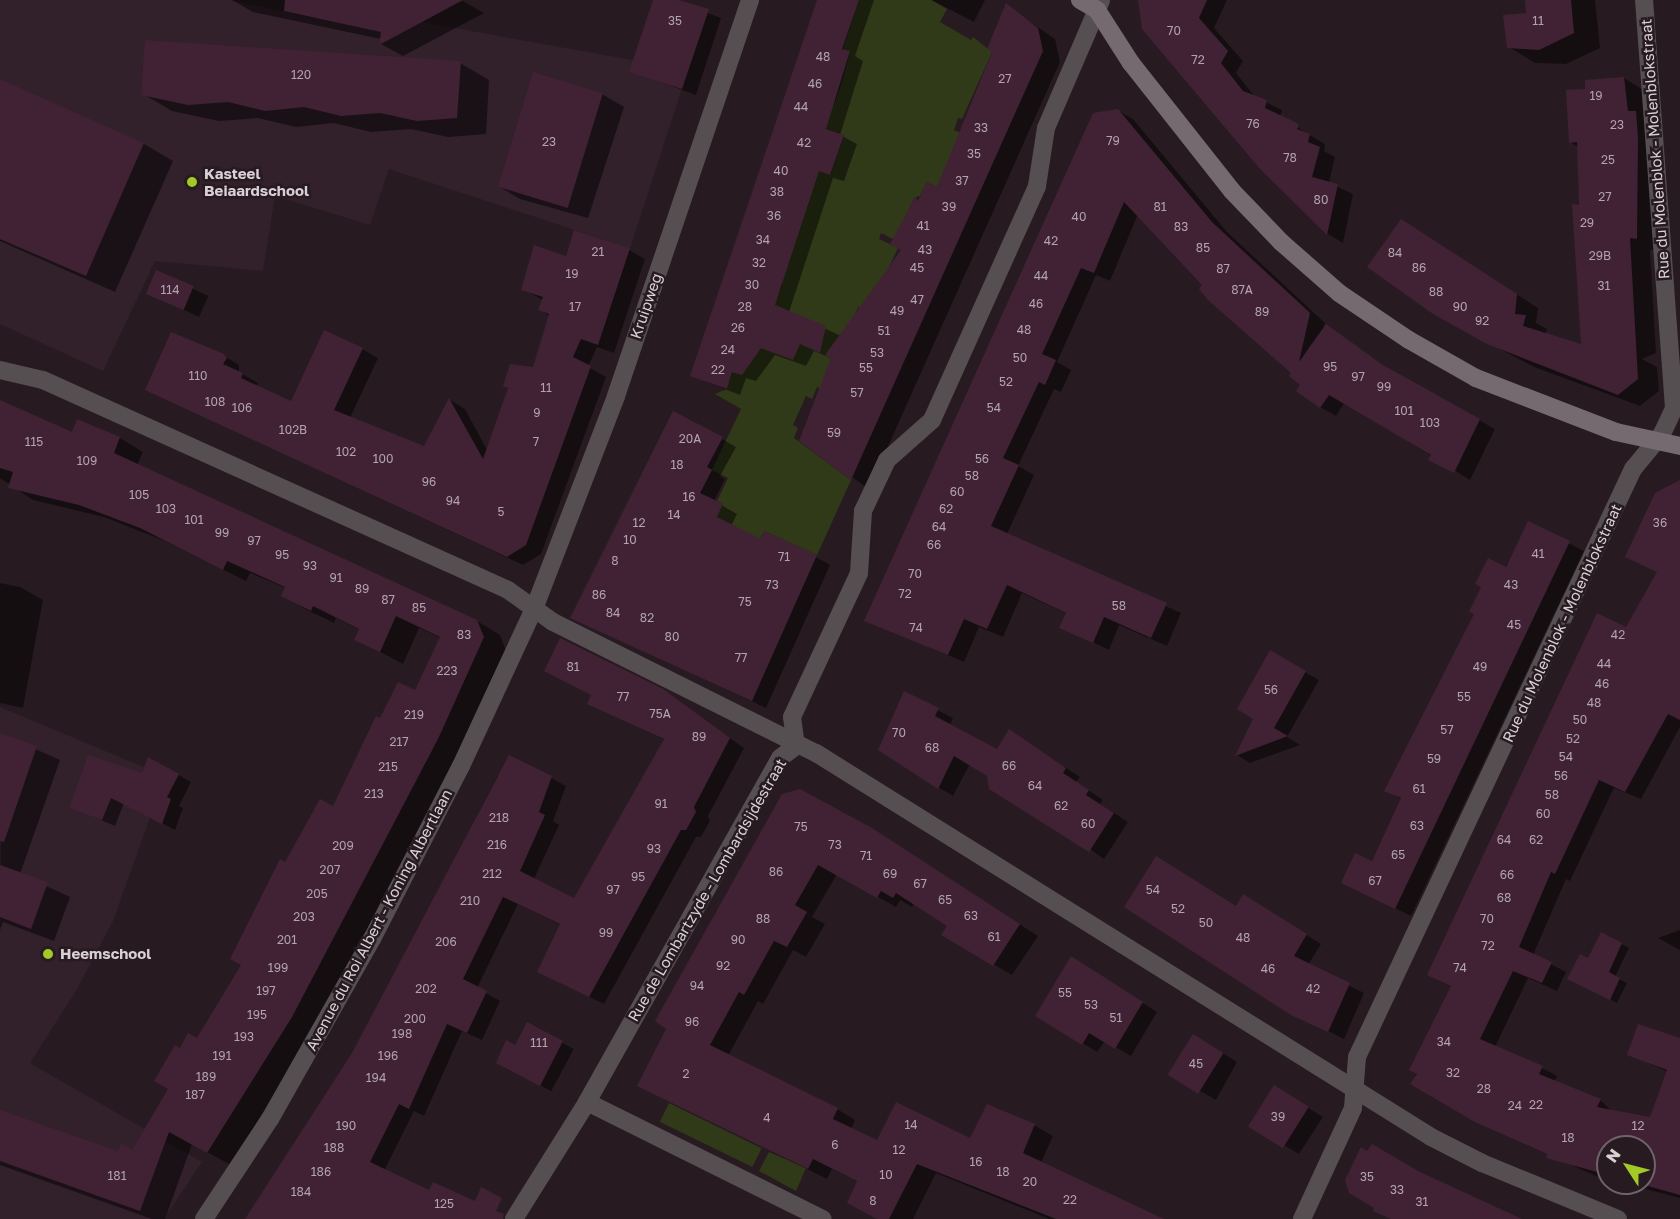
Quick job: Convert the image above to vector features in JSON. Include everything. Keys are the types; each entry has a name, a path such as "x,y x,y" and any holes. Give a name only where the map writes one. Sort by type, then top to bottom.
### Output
{"street":[{"name":"Kruipweg","path":"534,609 616,396 750,0"},
{"path":"1080,0 1099,5 1131,63 1232,191 1331,286 1408,340 1476,378 1616,432 1680,446"},
{"name":"Rue du Molenblok - Molenblokstraat","path":"1302,1219 1349,1120 1358,1057 1633,470 1656,441 1674,408 1644,0"},
{"name":"Rue de Lombartzyde - Lombardsijdestraat","path":"514,1219 587,1102 780,758 796,746 792,717 859,573 863,511 887,460 932,420 1037,186 1046,128 1099,5"},
{"path":"0,370 54,385 508,590 534,609 751,719 796,746 816,753 1354,1089 1456,1150 1618,1219"},
{"name":"Avenue du Roi Albert - Koning Albertlaan","path":"204,1219 281,1101 372,939 461,766 534,609"},
{"path":"587,1102 823,1219"}],"shaded area":[{"name":"Kasteel Beiaardschool","path":"0,0 229,0 309,17 421,22 688,70 630,248 389,169 370,225 275,196 263,271 155,261 103,371 0,324"},
{"name":"Heemschool","path":"0,707 165,776 113,921 77,989 30,1063 202,1162 164,1219 0,1219"}],"green space":[{"path":"859,0 932,0 947,9 940,22 971,40 973,37 992,52 962,119 958,118 954,130 961,133 937,187 927,182 920,196 914,198 895,240 881,233 879,239 898,248 868,311 858,307 825,391 817,387 812,399 806,396 793,425 798,428 794,438 851,480 817,555 764,531 751,558 717,517 723,504 717,501 728,478 712,470 741,409 715,394 727,389 732,372 758,347 762,348 776,290 780,291 783,285 777,282 790,261 800,165 831,174 844,135 825,128 824,102 834,105 843,79 850,52 843,49"},
{"path":"669,1103 762,1148 752,1167 660,1122"},
{"path":"769,1152 806,1168 796,1191 759,1171"}],"building":[{"path":"285,0 463,0 379,45 381,32 284,11"},
{"path":"653,0 679,0 709,9 682,89 629,72"},
{"path":"817,0 859,0 842,49 850,51 826,129 844,135 830,175 819,171 775,305 826,326 820,353 800,344 793,360 761,348 742,375 732,372 727,389 690,376"},
{"path":"1138,0 1207,0 1199,18 1228,51 1221,63 1243,91 1267,100 1265,108 1299,124 1297,129 1310,134 1308,142 1320,147 1312,177 1338,184 1327,235 1260,169 1142,29"},
{"path":"1525,0 1571,0 1574,33 1539,50 1507,48 1503,15 1526,13"},
{"path":"1006,3 1038,28 1043,51 851,480 799,441 831,358 825,355 901,250 890,244 915,197 918,201 927,182 937,187 992,52 987,49"},
{"path":"145,40 461,61 457,118 417,121 380,113 341,116 304,107 265,111 228,102 188,105 141,95"},
{"path":"533,72 603,93 568,208 498,187"},
{"path":"1624,77 1628,111 1636,111 1638,138 1637,239 1630,238 1638,379 1618,395 1487,344 1433,314 1367,267 1401,219 1517,294 1515,314 1526,315 1523,326 1581,344 1572,204 1579,205 1577,142 1569,143 1566,90 1585,89 1585,80"},
{"path":"0,79 144,143 86,276 0,239"},
{"path":"1118,109 1212,222 1310,313 1299,362 1326,324 1383,365 1480,419 1454,473 1428,460 1431,455 1329,395 1320,408 1296,391 1300,385 1289,376 1291,373 1209,301 1199,289 1202,285 1124,202 1094,273 1081,268 1042,354 1056,360 1045,385 1039,382 1003,458 1019,465 991,526 1167,603 1151,638 1104,617 1093,643 1059,628 1066,613 1007,585 987,629 964,619 948,655 864,621 1093,113"},
{"path":"574,230 630,248 598,345 581,339 573,357 591,366 526,545 507,557 145,390 171,332 224,354 227,358 223,364 243,373 241,378 291,401 324,330 363,348 334,410 424,446 449,398 483,459 508,388 503,386 510,364 533,367 549,314 538,310 543,297 521,290 534,245 566,256"},
{"path":"156,270 194,286 184,310 146,294"},
{"path":"0,400 72,432 77,419 120,437 114,453 477,620 484,637 438,739 292,1017 207,1153 169,1132 140,1211 0,1161 0,1110 118,1151 121,1143 132,1150 168,1089 154,1081 175,1045 180,1048 188,1033 197,1038 241,965 230,959 280,859 285,862 320,799 333,806 376,716 380,718 398,682 415,690 440,637 396,616 380,652 354,640 359,629 313,606 311,611 281,596 285,587 227,561 223,570 140,528 79,505 8,488 13,472 0,468"},
{"path":"673,411 723,437 707,467 712,470 700,493 723,504 717,517 761,539 764,531 817,555 752,701 570,618"},
{"path":"1680,480 1680,720 1668,714 1625,792 1599,780 1555,874 1551,872 1519,947 1552,962 1542,983 1513,971 1480,1039 1543,1066 1539,1074 1601,1099 1597,1107 1650,1117 1667,1070 1627,1055 1638,1024 1680,1038 1680,1195 1656,1188 1656,1135 1596,1135 1596,1172 1546,1158 1547,1154 1475,1122 1410,1084 1417,1074 1409,1070 1451,986 1427,975 1597,613 1626,627 1657,572 1625,557 1655,493"},
{"path":"1528,521 1570,541 1395,909 1341,883 1355,853 1372,861 1401,798 1384,791 1474,614 1469,612 1481,587 1475,584 1488,558 1506,567"},
{"path":"560,638 663,689 730,738 694,807 696,812 686,830 681,830 589,997 537,972 560,924 503,897 463,979 487,991 467,1033 447,1024 409,1109 399,1104 370,1162 429,1190 433,1182 475,1201 481,1187 502,1198 496,1211 504,1214 503,1219 245,1219 352,1053 509,755 552,776 539,812 545,815 520,871 574,898 664,739 587,704 591,695 544,671"},
{"path":"1270,650 1306,671 1274,728 1288,736 1235,756 1253,719 1237,709"},
{"path":"904,691 939,708 935,716 997,749 1009,729 1066,768 1063,773 1089,790 1086,795 1114,813 1089,852 989,789 987,776 954,756 938,789 878,750"},
{"path":"0,733 37,746 4,842 0,841"},
{"path":"88,755 142,773 148,757 179,774 167,797 171,799 162,824 111,798 102,820 69,808"},
{"path":"800,789 872,828 1020,924 993,966 941,935 947,926 896,893 893,898 881,891 877,898 818,865 795,905 807,912 787,947 774,941 744,995 739,992 710,1045 838,1108 833,1119 877,1140 896,1102 970,1138 987,1104 1035,1124 1023,1153 1164,1219 1056,1219 917,1164 889,1219 877,1219 847,1203 857,1181 813,1159 808,1169 637,1086 666,1029 655,1021 782,794"},
{"path":"1156,856 1236,906 1243,894 1307,934 1294,956 1350,983 1328,1032 1291,1015 1124,907"},
{"path":"0,865 48,882 31,929 0,917"},
{"path":"1601,932 1622,943 1609,972 1620,978 1610,1000 1567,979 1580,954 1588,958"},
{"path":"1071,956 1143,1002 1115,1049 1089,1033 1082,1045 1035,1016"},
{"path":"527,1022 563,1041 540,1086 496,1063 506,1040 515,1045"},
{"path":"1193,1034 1224,1053 1198,1094 1168,1075"},
{"path":"1274,1085 1309,1107 1283,1148 1248,1127"},
{"path":"1372,1144 1420,1172 1522,1219 1391,1219 1373,1211 1374,1208 1349,1193 1345,1180 1361,1147 1367,1151"}],"place":[{"name":"Kasteel Beiaardschool","path":"192,182"},
{"name":"Heemschool","path":"48,954"}]}
